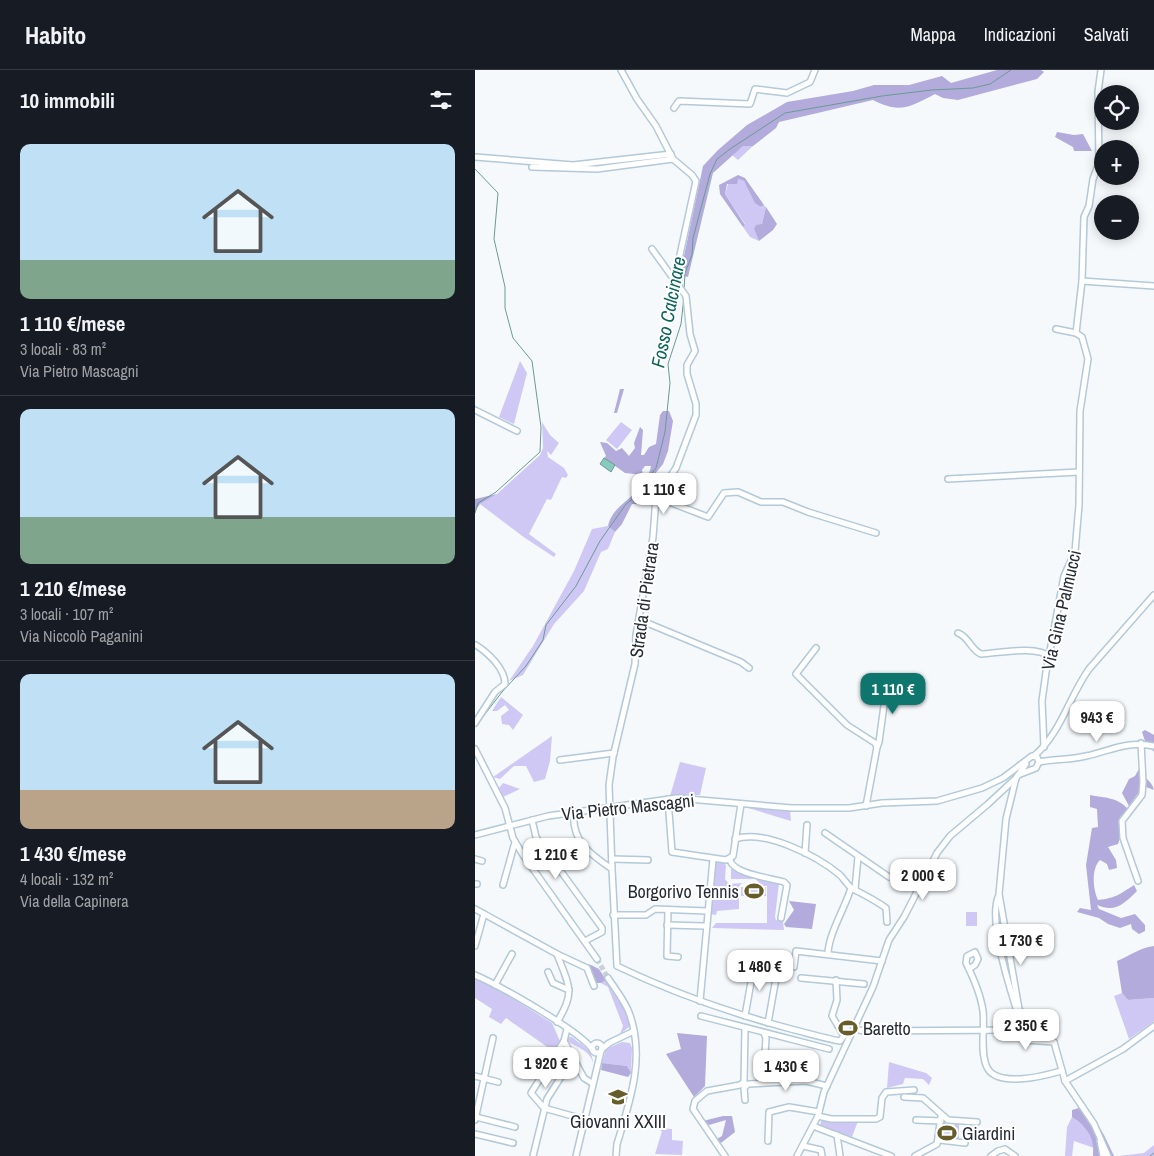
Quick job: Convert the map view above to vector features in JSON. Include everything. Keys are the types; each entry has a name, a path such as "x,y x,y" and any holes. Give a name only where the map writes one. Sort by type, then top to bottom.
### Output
{"street":[{"path":"621,70 672,156 693,174 696,181 677,264 679,285"},
{"path":"674,108 679,101 750,104 755,88 787,93 811,82 815,70"},
{"path":"1056,329 1076,333 1082,281 1084,217 1089,206 1093,179 1099,163 1098,92 1101,70"},
{"path":"475,157 573,165 672,156"},
{"path":"532,167 597,169 672,156"},
{"path":"652,249 686,296 690,334 695,346 694,354 687,365 687,374 696,404 696,415 676,468 656,497 708,518 724,493 738,492 761,502 783,502 808,512 876,533"},
{"path":"1082,281 1154,286"},
{"name":"Via Gina Palmucci","path":"1043,748 1042,701 1064,576 1075,552 1080,411 1088,359 1082,338 1076,333"},
{"path":"475,410 517,430"},
{"path":"948,479 1079,472"},
{"name":"Strada di Pietrara","path":"656,497 653,537 636,635 635,664 614,753 609,785 613,915 617,966 655,984 700,1001"},
{"path":"1022,769 1036,768 1037,759 1052,737 1085,676 1154,595"},
{"path":"640,620 741,662 749,668"},
{"path":"958,633 964,636 975,652 981,654 1031,650 1041,651 1050,657"},
{"path":"475,723 495,692 505,684 505,679 496,663 476,644"},
{"path":"816,648 796,674 847,725 875,743 877,747"},
{"path":"865,806 879,742 885,698 883,678"},
{"path":"797,1156 819,1114 827,1086 855,1029 889,940 937,853 950,836 1022,769 1037,759 1069,760 1123,745 1141,743 1154,746"},
{"path":"1138,881 1123,838 1122,821 1142,795 1141,743"},
{"path":"475,749 505,808 515,842 597,959"},
{"path":"561,760 614,753"},
{"path":"1022,769 1006,819 999,894 996,907 997,925 1005,971 1023,1037 1028,1041 1054,1042"},
{"name":"Via Pietro Mascagni","path":"475,835 532,820 574,812 669,799 695,798 792,808 849,808 949,800 982,788 1022,769"},
{"path":"669,799 672,852 730,860"},
{"path":"730,860 733,856 741,804"},
{"path":"574,812 575,833 595,859 612,869"},
{"path":"532,820 536,837 602,928"},
{"path":"805,853 807,825"},
{"path":"825,834 889,877"},
{"path":"735,840 747,838 769,841 805,853 840,875 853,889 867,894 886,908 887,922"},
{"path":"503,885 515,842"},
{"path":"828,953 829,945 853,889 858,856"},
{"path":"475,859 482,861"},
{"path":"611,859 648,860"},
{"path":"713,859 705,926 700,1001 768,1023 842,1041 844,1036 832,1016 837,1000 836,980"},
{"path":"730,860 731,864 737,869 784,882 787,885 781,918"},
{"path":"999,894 1022,1017"},
{"path":"475,909 557,954 587,968 594,986"},
{"path":"613,915 645,915 655,909 707,911"},
{"path":"668,910 667,956 678,957"},
{"path":"475,946 484,914"},
{"path":"602,928 614,925"},
{"path":"667,925 705,926"},
{"path":"585,941 602,932 602,928"},
{"path":"768,1023 777,968 784,966 794,967 796,951 828,953 882,961"},
{"path":"495,984 512,954"},
{"path":"554,1021 569,1003 569,990 557,954"},
{"path":"745,1016 754,965"},
{"path":"969,969 982,1008 986,1067 993,1075 1006,1078 1038,1078 1061,1071"},
{"path":"548,972 553,983 569,990"},
{"path":"475,975 495,984 587,1042 594,1051 597,1064"},
{"path":"608,978 629,1013 634,1033 637,1072 617,1144 616,1156"},
{"path":"801,978 864,984"},
{"path":"1017,1012 1031,1026 1054,1042 1065,1081 1080,1101 1100,1135 1108,1156"},
{"path":"701,1016 829,1048"},
{"path":"834,1021 850,1036"},
{"path":"1065,1081 1123,1049 1154,1026"},
{"path":"725,1156 693,1109 695,1101 707,1091 740,1085 743,1082 745,1028"},
{"path":"567,1029 565,1042 531,1093 544,1108 583,1119"},
{"path":"855,1029 864,1032 1020,1030"},
{"path":"587,1042 609,1042 634,1033"},
{"path":"764,1033 766,1038 764,1070"},
{"path":"493,1038 476,1107 475,1119 515,1127"},
{"path":"565,1042 584,1078 592,1083"},
{"path":"576,1156 597,1064 602,1050 609,1042"},
{"path":"597,1043 602,1050"},
{"path":"594,1051 597,1043"},
{"path":"594,1051 602,1050"},
{"path":"533,1156 547,1098 573,1058"},
{"path":"475,1076 498,1082"},
{"path":"745,1100 744,1088 748,1084 806,1081 827,1086"},
{"path":"768,1141 769,1112 789,1106 831,1118 876,1119 880,1117 885,1094 891,1091 913,1090"},
{"path":"904,1097 923,1098 941,1118 937,1144 915,1156"},
{"path":"916,1120 941,1118 956,1122 977,1122"},
{"path":"813,1126 877,1153 891,1156"},
{"path":"475,1134 513,1143"},
{"path":"837,1135 840,1156"},
{"path":"1100,1135 1103,1156"},
{"path":"939,1140 965,1143"},
{"path":"803,1146 821,1150 822,1156"},
{"path":"991,1156 1005,1149 1015,1156"}],"shaded area":[{"path":"997,70 1041,70 1044,72 1037,79 958,100 943,98 935,94 912,105 898,108 873,100 779,122 776,128 753,146 743,146 713,173 688,277 680,275 703,166 747,125 787,102 853,91 874,85 909,85 942,76 951,83"},
{"path":"1057,132 1074,135 1083,134 1092,151 1074,151 1073,147 1055,137"},
{"path":"744,145 753,146 738,160 731,154"},
{"path":"738,175 745,178 764,205 761,207 755,203 744,181 738,179 737,184 727,184 725,194 745,225 743,227 720,194 719,185"},
{"path":"738,179 744,181 761,207 764,205 766,207 762,224 754,229 759,241 750,237 743,227 745,224 725,194 728,184"},
{"path":"766,207 777,224 773,230 759,241 754,229 756,225 762,224"},
{"path":"520,361 527,373 514,424 499,417"},
{"path":"620,389 624,389 617,413 614,413"},
{"path":"663,411 669,411 673,421 668,451 663,464 655,474 652,495 642,504 632,504 622,524 615,532 608,526 613,514 638,489 651,466 645,466 642,470 643,475 625,473 604,458 606,456 600,442 607,443 616,451 622,448 629,456 635,448 634,443 640,427 643,430 641,455 644,455 649,447 656,444 660,415"},
{"path":"542,422 550,435 559,443 551,455 547,451 548,457 564,468 568,475 566,478 562,477 551,500 547,499 529,534 556,554 554,557 480,504 497,494 540,455 543,448"},
{"path":"621,422 632,430 617,449 606,440"},
{"path":"604,458 615,465 611,472 600,464"},
{"path":"497,494 480,504 475,511 475,499"},
{"path":"608,526 615,532 608,549 601,552 584,591 554,624 523,675 509,681 533,646 574,571 592,529"},
{"path":"501,697 523,715 513,730 509,725 502,724 501,716 509,710 505,705 497,711 492,711"},
{"path":"1145,730 1154,735 1154,752 1145,741 1142,732"},
{"path":"552,736 550,761 545,779 534,782 526,766 514,766 500,779 493,777"},
{"path":"680,762 706,768 700,795 670,796"},
{"path":"1140,767 1154,790 1146,787 1141,789 1129,806 1122,793 1129,779 1135,776"},
{"path":"503,783 520,789 503,797 499,788"},
{"path":"1090,795 1115,800 1128,809 1120,817 1120,838 1118,844 1108,847 1116,860 1117,868 1109,870 1107,864 1100,860 1095,869 1094,885 1098,900 1114,897 1134,885 1137,891 1119,906 1109,908 1097,905 1099,909 1121,918 1135,914 1145,925 1145,931 1139,934 1132,929 1131,924 1120,928 1108,924 1099,918 1077,912 1080,908 1091,910 1086,865 1092,828 1098,827 1097,809 1090,807"},
{"path":"745,807 790,810 791,821"},
{"path":"715,862 722,862 726,865 725,879 729,884 742,883 739,886 739,909 717,911 716,915 710,914"},
{"path":"731,869 779,883 775,917 776,920 783,921 784,930 712,928 716,923 767,923 767,886 761,886 756,879 731,879"},
{"name":"Borgorivo Tennis","path":"741,887 766,887 766,896 741,896"},
{"path":"789,901 816,904 812,929 786,927 784,924 794,910"},
{"path":"966,912 977,912 977,926 966,926"},
{"path":"1154,946 1154,998 1128,1000 1122,993 1117,961 1140,950"},
{"path":"589,964 599,969 606,980 601,983 595,983"},
{"path":"475,978 504,993 552,1023 560,1041 553,1051 506,1018 501,1024 489,1017 492,1009 475,998"},
{"path":"606,980 628,1016 629,1027 620,1034 623,1026 608,987 601,983"},
{"path":"1122,993 1128,1000 1154,998 1154,1021 1129,1039 1114,996"},
{"path":"677,1033 707,1036 705,1086 694,1097 666,1054 681,1049"},
{"path":"568,1037 572,1037 586,1048 591,1054 593,1063 586,1052 567,1041"},
{"path":"622,1042 630,1043 632,1048 631,1073 627,1066 602,1063 606,1049"},
{"path":"889,1062 926,1073 932,1078 929,1085 923,1079 905,1078 903,1084 887,1088"},
{"path":"602,1063 627,1066 631,1073 628,1077 601,1070"},
{"path":"1086,1106 1104,1135 1114,1156 1093,1156 1093,1143 1089,1133 1072,1117 1072,1110"},
{"path":"723,1116 732,1116 735,1132 721,1143 717,1139 722,1136 726,1120 709,1125 703,1121"},
{"path":"1072,1117 1091,1132 1094,1148 1074,1141 1072,1156 1065,1156 1067,1127"},
{"path":"822,1118 858,1121 852,1137 820,1125"},
{"path":"943,1122 954,1127 955,1124 959,1124 959,1139 945,1138"},
{"path":"651,1127 672,1129 672,1140 683,1141 682,1155 655,1154 662,1131"},
{"path":"1154,1145 1154,1156 1119,1156 1144,1153"}],"waterway":[{"name":"Fosso Calcinare","path":"684,290 685,273 692,255 693,238 710,174 717,159 730,149 785,113 882,96 932,90 973,88 990,84 1011,70"},
{"path":"475,169 498,193 494,239 505,287 505,308 513,338 532,361 541,427 540,452 496,492 478,503 475,513"},
{"name":"Fosso Calcinare","path":"475,727 502,692 526,666 543,640 546,625 576,586 600,541 626,504 644,490 647,479 656,468 665,432 670,383 668,364 681,324 684,297"},
{"path":"1150,1156 1154,1153"}],"tunnel":[{"path":"597,959 608,978"}],"place":[{"name":"Borgorivo Tennis","path":"754,891"},
{"name":"Baretto","path":"848,1028"},
{"name":"Giovanni XXIII","path":"618,1097"},
{"name":"Giardini","path":"947,1133"}]}
